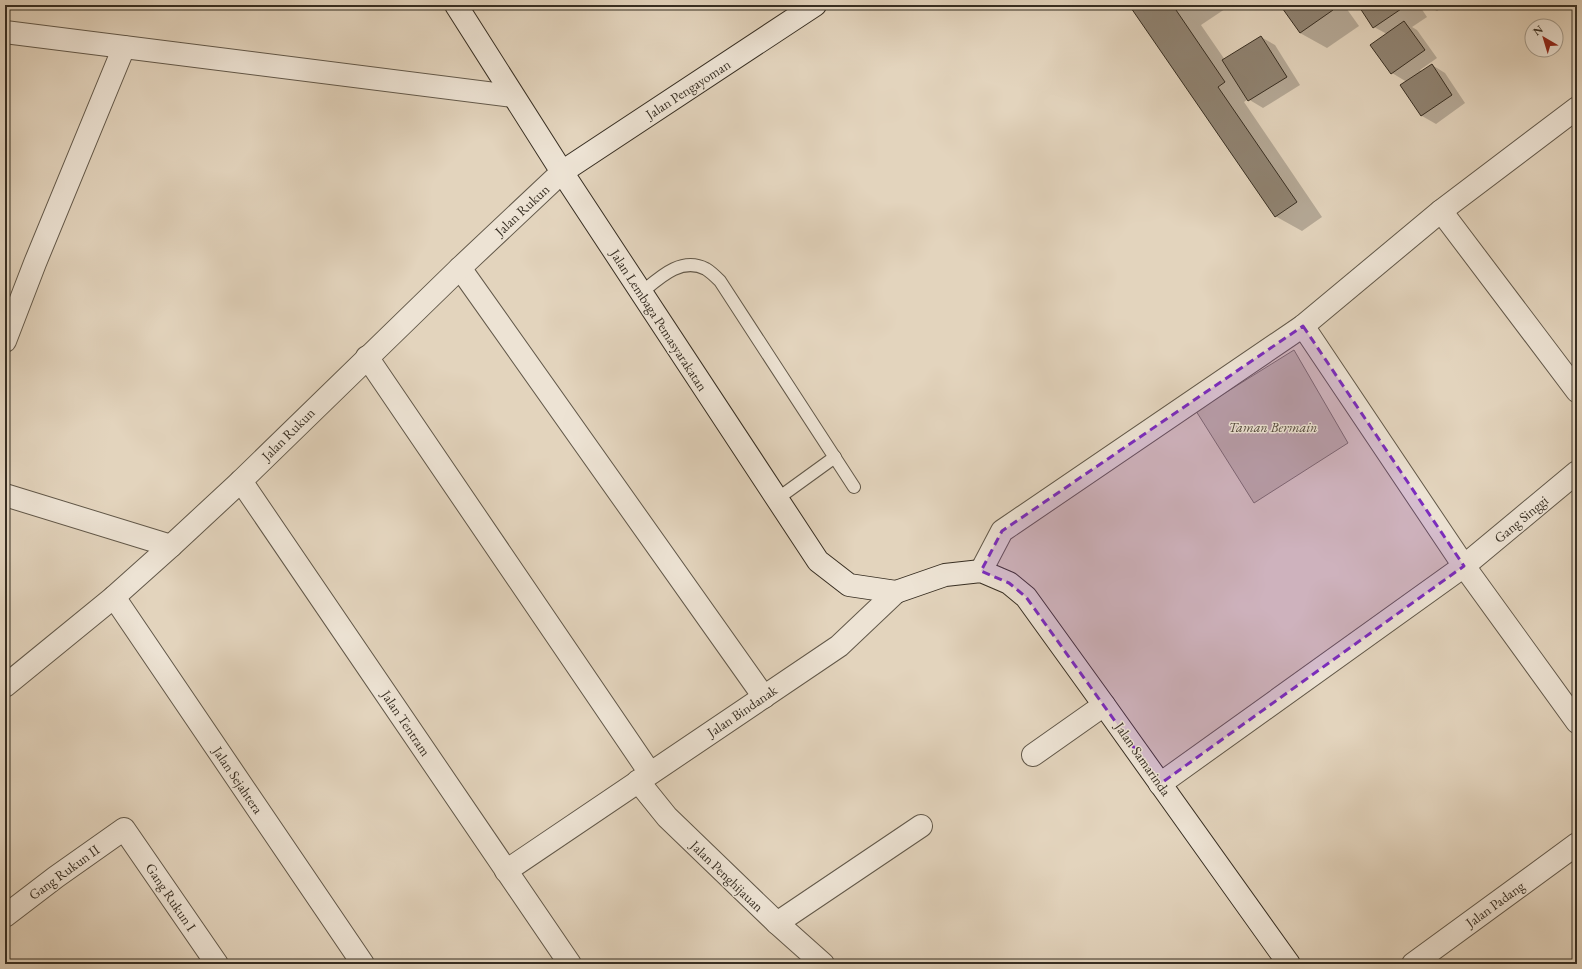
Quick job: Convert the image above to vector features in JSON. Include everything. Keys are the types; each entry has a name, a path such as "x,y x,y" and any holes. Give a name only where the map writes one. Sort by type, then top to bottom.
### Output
{"street":[{"name":"Jalan Lembaga Pemasyarakatan","path":"456,5 512,96 818,561 849,585 896,592"},
{"name":"Jalan Pengayoman","path":"562,172 812,6"},
{"path":"5,32 512,96"},
{"path":"5,341 35,263 124,46"},
{"path":"981,571 1002,531 1304,326 1442,210 1577,108"},
{"name":"Jalan Rukun","path":"5,686 114,597 171,546 241,481 367,357 562,172"},
{"path":"1442,210 1577,391"},
{"path":"460,268 764,697"},
{"path":"1304,326 1464,566 1577,722"},
{"name":"Jalan Penghijauan","path":"367,357 644,777 667,817 777,923 823,964"},
{"name":"Gang Singgi","path":"1160,784 1464,566 1577,472"},
{"name":"Jalan Tentram","path":"241,481 570,964"},
{"path":"5,495 171,546"},
{"name":"Jalan Bindanak","path":"506,871 839,646 896,592 945,575 981,571"},
{"name":"Jalan Samarinda","path":"981,571 1009,583 1026,597 1289,964"},
{"name":"Jalan Sejahtera","path":"114,597 363,964"},
{"path":"1033,755 1104,705"},
{"path":"777,923 921,826"},
{"name":"Gang Rukun II","path":"5,916 56,877 124,829"},
{"name":"Gang Rukun I","path":"124,829 217,964"},
{"name":"Jalan Padang","path":"1413,964 1577,844"}],"lane":[{"path":"641,293 656,280 675,268 686,264 697,265 707,270 720,281 854,487"},
{"path":"777,499 835,457"}],"highlighted area":[{"path":"1303,326 1464,566 1160,784 1026,597 1009,583 981,571 1002,531"}],"green space":[{"name":"Taman Bermain","path":"1294,350 1348,443 1254,503 1196,411"}],"building":[{"path":"1129,5 1183,5 1176,10 1225,82 1218,87 1297,202 1275,217"},
{"path":"1280,5 1329,5 1333,10 1300,33"},
{"path":"1358,5 1407,5 1373,28"},
{"path":"1404,21 1425,50 1391,74 1370,45"},
{"path":"1261,36 1287,77 1248,101 1222,60"},
{"path":"1432,64 1452,95 1421,116 1400,85"}]}
